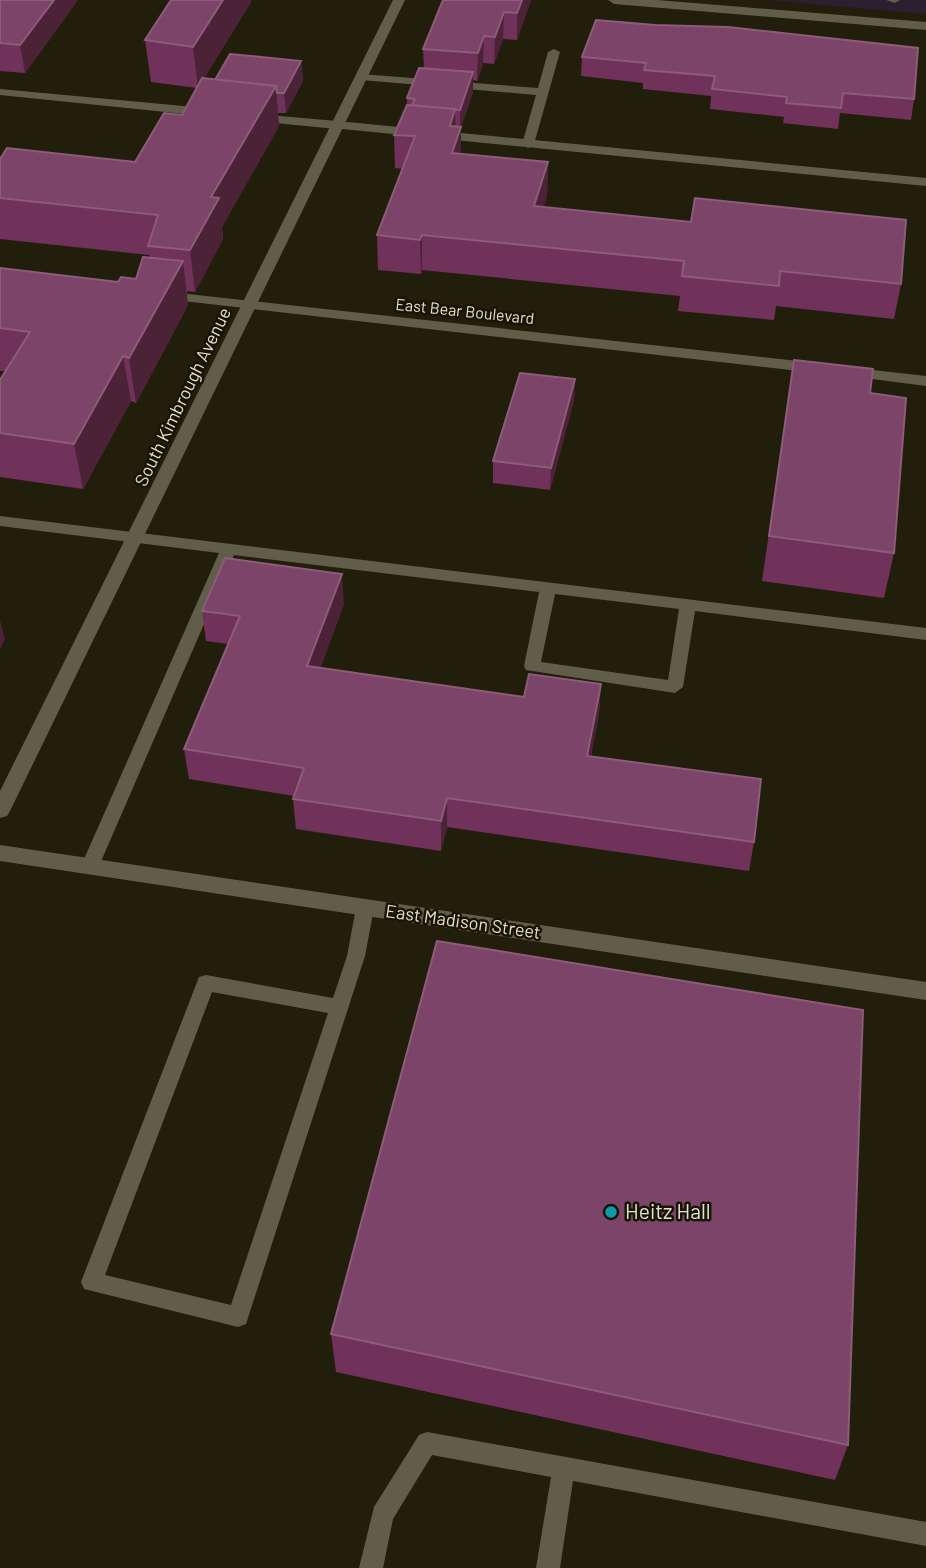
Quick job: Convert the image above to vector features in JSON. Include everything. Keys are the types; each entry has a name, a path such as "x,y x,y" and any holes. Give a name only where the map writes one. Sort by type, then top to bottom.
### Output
{"street":[{"name":"South Kimbrough Avenue","path":"0,811 399,0"},
{"path":"614,0 737,5 926,26"},
{"path":"337,125 926,182"},
{"name":"East Bear Boulevard","path":"144,293 926,381"},
{"name":"East Madison Street","path":"0,853 926,991"}],"lane":[{"path":"528,144 554,52"},
{"path":"361,77 542,92"},
{"path":"0,92 222,114"},
{"path":"249,117 337,125"},
{"path":"0,521 926,634"},
{"path":"90,866 228,550"},
{"path":"548,588 532,666 675,687 688,605"},
{"path":"339,1007 206,982 92,1282 238,1317 356,956 365,908"},
{"path":"370,1568 382,1515 427,1443 926,1534"},
{"path":"548,1568 564,1467"}],"shaded area":[{"path":"767,0 926,0 926,14"}],"building":[{"path":"0,0 54,0 20,45 0,43"},
{"path":"171,0 223,0 193,47 145,40"},
{"path":"443,0 522,0 517,13 504,12 495,37 484,36 478,53 423,49"},
{"path":"596,20 728,27 918,48 914,99 843,93 841,108 786,103 787,97 712,89 715,76 644,70 646,63 582,57"},
{"path":"230,54 301,61 284,93 277,93 276,86 215,80"},
{"path":"419,68 473,72 460,110 412,105 415,99 407,98"},
{"path":"202,78 276,86 211,197 219,198 190,250 148,246 158,215 0,198 0,159 7,148 135,162 164,113 182,115"},
{"path":"407,105 455,109 450,126 461,127 452,153 548,162 534,206 691,222 695,198 906,220 901,284 780,271 779,286 682,276 684,261 422,235 420,240 377,235 415,136 394,135"},
{"path":"143,257 183,261 129,358 123,356 74,444 0,433 0,380 30,332 0,328 0,268 118,282 121,277 136,279"},
{"path":"794,360 873,369 870,393 906,398 894,553 769,536"},
{"path":"520,373 575,379 551,468 493,461"},
{"path":"225,558 342,574 307,666 524,697 529,674 601,684 587,756 761,779 754,842 447,798 441,821 293,799 304,768 184,749 240,616 202,611"},
{"name":"Heitz Hall","path":"437,941 863,1010 848,1445 331,1334"}],"place":[{"name":"Heitz Hall","path":"611,1212"}]}
